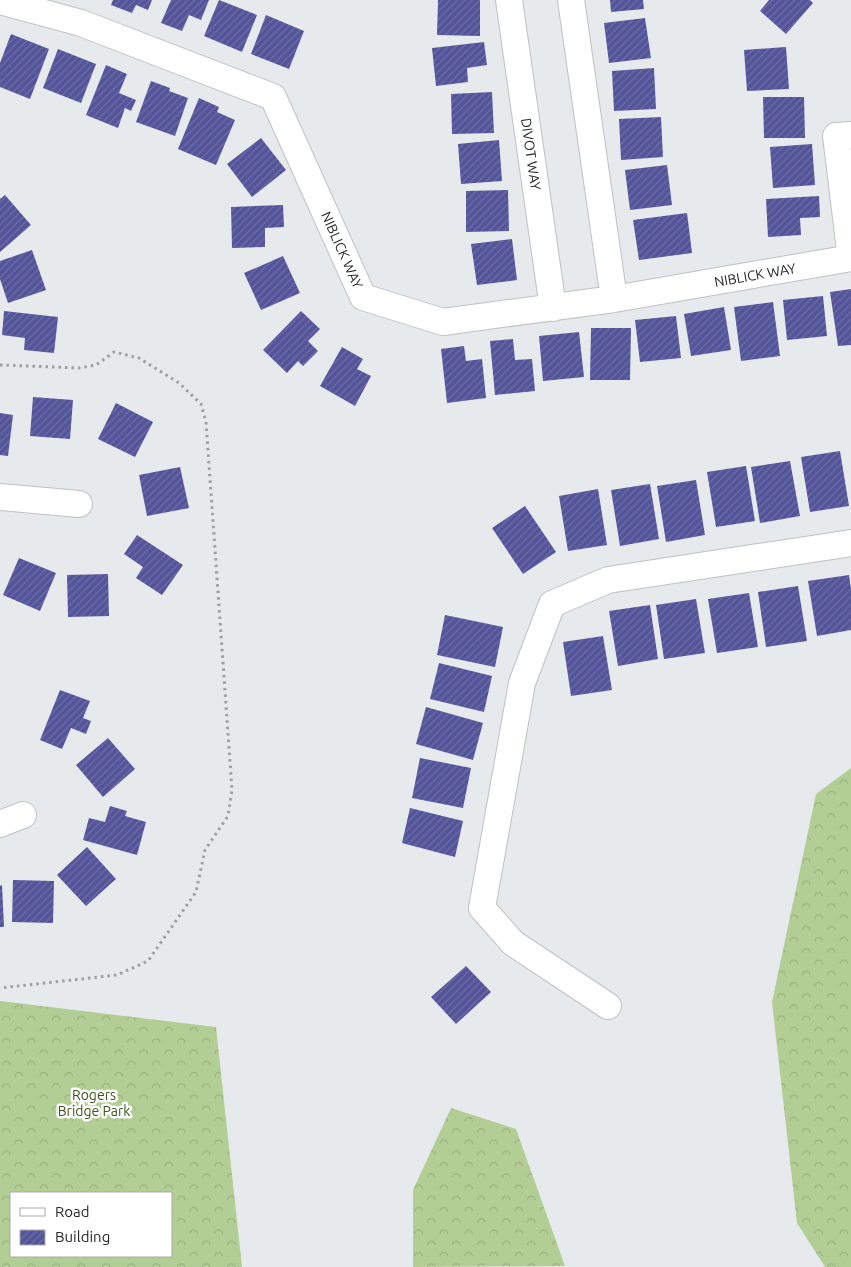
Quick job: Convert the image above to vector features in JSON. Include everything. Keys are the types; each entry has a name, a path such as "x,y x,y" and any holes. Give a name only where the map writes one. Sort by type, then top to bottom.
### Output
{"street":[{"name":"DIVOT WAY","path":"509,0 553,308"},
{"path":"571,0 614,299"},
{"name":"NIBLICK WAY","path":"0,1 81,23 273,98 364,297 443,322 614,299 851,258"},
{"path":"851,135 836,136 851,258"},
{"path":"0,497 78,504"},
{"path":"608,1006 512,943 482,908 522,683 552,604 608,580 851,543"}],"path":[{"path":"0,365 79,368 96,365 114,352 140,358 179,383 201,404 206,422 232,790 228,816 205,850 196,892 148,961 117,975 0,988"}],"green space":[{"path":"851,768 851,1267 825,1267 797,1223 772,1002 816,794"},
{"name":"Rogers Bridge Park","path":"0,1001 216,1027 242,1267 0,1267"},
{"path":"451,1108 516,1129 565,1266 413,1267 413,1190"}],"building":[{"path":"113,0 152,0 148,10 136,5 132,13 111,5"},
{"path":"171,0 209,0 201,20 189,15 182,31 161,23"},
{"path":"219,0 257,15 242,52 204,36"},
{"path":"438,0 480,0 480,36 437,35"},
{"path":"610,0 643,0 644,9 611,12"},
{"path":"769,0 810,0 813,3 786,34 760,11"},
{"path":"266,15 304,31 289,69 251,54"},
{"path":"645,18 651,58 609,63 604,23"},
{"path":"11,34 49,49 30,99 0,87 0,63"},
{"path":"484,42 487,65 467,68 468,82 436,86 432,48"},
{"path":"786,47 789,89 747,91 744,50"},
{"path":"58,49 96,64 81,103 43,88"},
{"path":"106,65 127,74 119,93 136,100 131,111 125,108 118,128 86,115"},
{"path":"654,68 656,109 614,111 612,71"},
{"path":"151,81 170,88 169,91 188,98 175,136 136,122"},
{"path":"492,92 494,133 452,134 451,94"},
{"path":"763,97 804,97 805,138 764,138"},
{"path":"199,98 219,107 217,112 235,120 216,165 178,149"},
{"path":"661,117 663,157 621,160 619,119"},
{"path":"261,138 286,170 252,197 227,164"},
{"path":"499,140 502,181 461,184 458,144"},
{"path":"812,144 815,185 773,188 770,147"},
{"path":"667,165 672,205 630,210 625,170"},
{"path":"508,190 509,231 466,232 466,191"},
{"path":"5,195 31,225 0,252 0,199"},
{"path":"819,196 820,217 800,218 801,235 768,237 766,199"},
{"path":"283,205 284,227 265,228 265,247 232,248 231,207"},
{"path":"687,213 692,253 639,260 633,220"},
{"path":"512,239 517,280 477,285 471,244"},
{"path":"32,250 46,290 8,303 0,279 0,261"},
{"path":"283,256 300,293 261,310 244,273"},
{"path":"851,289 851,345 838,346 830,292"},
{"path":"823,296 827,336 787,340 783,300"},
{"path":"773,302 780,356 741,361 734,307"},
{"path":"724,307 731,350 691,356 684,314"},
{"path":"4,311 58,317 54,353 24,350 25,338 2,335"},
{"path":"301,311 320,329 308,341 318,351 303,366 298,361 287,373 263,350"},
{"path":"676,316 681,358 640,362 635,320"},
{"path":"591,328 631,328 630,380 590,380"},
{"path":"579,332 584,377 543,381 539,336"},
{"path":"513,339 515,360 532,359 535,391 495,395 490,341"},
{"path":"464,346 466,361 482,359 486,398 447,403 441,349"},
{"path":"342,347 363,359 357,369 371,376 355,406 320,386"},
{"path":"33,397 73,400 70,439 30,436"},
{"path":"116,403 153,422 135,457 98,439"},
{"path":"0,413 13,415 8,456 0,455"},
{"path":"840,451 849,506 810,512 801,457"},
{"path":"790,461 800,516 760,523 751,467"},
{"path":"746,466 755,521 716,527 707,472"},
{"path":"180,467 189,508 147,516 139,475"},
{"path":"696,480 705,535 666,542 657,486"},
{"path":"650,484 659,539 620,546 611,490"},
{"path":"598,489 607,545 568,551 559,496"},
{"path":"525,506 556,552 523,574 492,528"},
{"path":"137,535 183,565 162,595 136,578 143,567 124,554"},
{"path":"19,558 56,573 40,611 3,595"},
{"path":"108,574 109,616 68,617 67,575"},
{"path":"849,575 851,630 817,636 808,581"},
{"path":"798,586 807,641 766,647 758,592"},
{"path":"749,593 758,647 717,653 708,599"},
{"path":"696,599 705,653 664,659 656,605"},
{"path":"650,605 658,659 618,666 609,611"},
{"path":"445,615 503,627 495,667 437,655"},
{"path":"603,636 612,690 571,696 563,642"},
{"path":"439,663 492,676 484,712 430,699"},
{"path":"60,690 90,701 83,718 91,721 86,734 71,728 62,749 40,740"},
{"path":"426,707 483,723 473,760 416,744"},
{"path":"108,738 135,769 103,797 76,765"},
{"path":"420,758 471,768 463,808 412,798"},
{"path":"110,806 127,811 125,816 146,822 137,855 83,840 89,818 105,822"},
{"path":"410,808 463,821 455,857 402,843"},
{"path":"87,847 116,879 86,906 57,875"},
{"path":"13,880 54,881 53,923 12,922"},
{"path":"2,885 4,927 0,927 0,886"},
{"path":"466,966 491,992 456,1024 431,997"}]}
